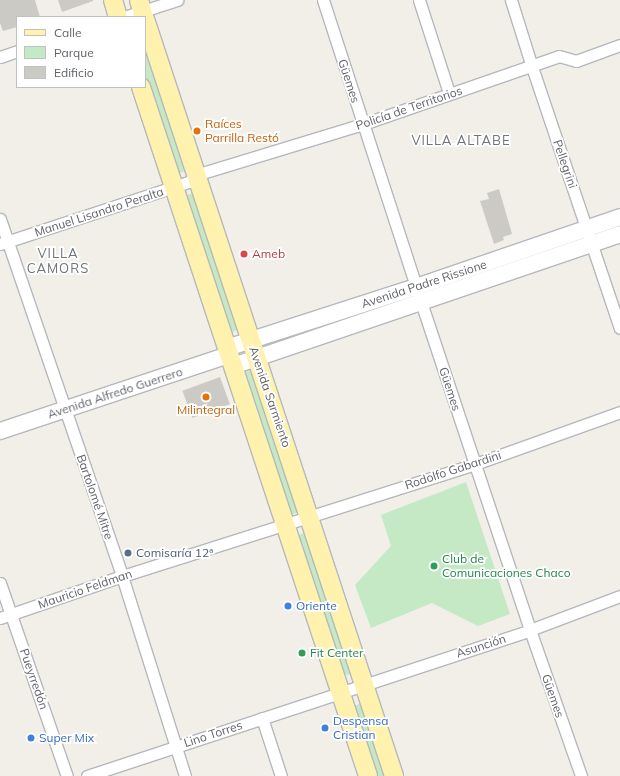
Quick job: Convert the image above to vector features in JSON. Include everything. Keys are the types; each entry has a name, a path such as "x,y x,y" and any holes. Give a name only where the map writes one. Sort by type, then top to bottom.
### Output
{"main road":[{"path":"113,0 118,16"},
{"name":"Avenida Sarmiento","path":"146,21 310,516 394,776"},
{"name":"Avenida Sarmiento","path":"141,88 368,776"},
{"name":"Avenida Padre Rissione","path":"230,357 589,236 620,217"},
{"name":"Avenida Padre Rissione","path":"589,236 620,234"},
{"name":"Avenida Alfredo Guerrero","path":"0,432 66,409 230,357"}],"street":[{"path":"128,16 177,0"},
{"name":"Güemes","path":"323,0 474,464 581,776"},
{"path":"419,0 449,93"},
{"name":"Pellegrini","path":"511,0 532,67 620,328"},
{"name":"Policía de Territorios","path":"196,175 363,124 449,93 532,67 559,56 576,61 620,46"},
{"path":"0,57 16,51"},
{"name":"Manuel Lisandro Peralta","path":"4,243 189,182 196,175"},
{"name":"Bartolomé Mitre","path":"0,219 4,243 66,409 122,576 185,776"},
{"name":"Rodolfo Gabardini","path":"285,523 474,464 620,412"},
{"name":"Mauricio Feldman","path":"0,618 122,576 285,523"},
{"name":"Pueyrredón","path":"0,583 67,776"},
{"name":"Asunción","path":"340,692 530,630 620,596"},
{"name":"Lino Torres","path":"87,776 340,692"},
{"path":"262,718 281,776"}],"green space":[{"path":"146,37 190,170 176,174 146,81"},
{"path":"196,192 243,328 230,333 183,197"},
{"path":"254,369 300,512 287,516 241,373"},
{"name":"Club de Comunicaciones Chaco","path":"466,482 510,614 478,626 432,603 371,628 355,585 391,546 381,515"},
{"path":"306,532 354,673 347,675 344,673 297,539 299,535"},
{"path":"366,702 389,776 373,776 352,706"}],"building":[{"path":"0,0 35,0 40,16 16,16 16,27 3,31 0,23"},
{"path":"58,0 93,0 93,1 62,12"},
{"path":"499,189 512,234 503,237 504,240 494,244 480,201 489,199 487,193"},
{"name":"Milintegral","path":"220,377 230,404 192,418 182,391"}],"place":[{"name":"Raíces Parrilla Restó","path":"197,131"},
{"name":"Ameb","path":"244,254"},
{"name":"Milintegral","path":"206,397"},
{"name":"Comisaría 12ª","path":"128,553"},
{"name":"Club de Comunicaciones Chaco","path":"434,566"},
{"name":"Oriente","path":"288,606"},
{"name":"Fit Center","path":"302,653"},
{"name":"Despensa Cristian","path":"325,728"},
{"name":"Super Mix","path":"31,738"}],"district":[{"name":"VILLA ALTABE","path":"461,140"},
{"name":"VILLA CAMORS","path":"58,262"}]}
